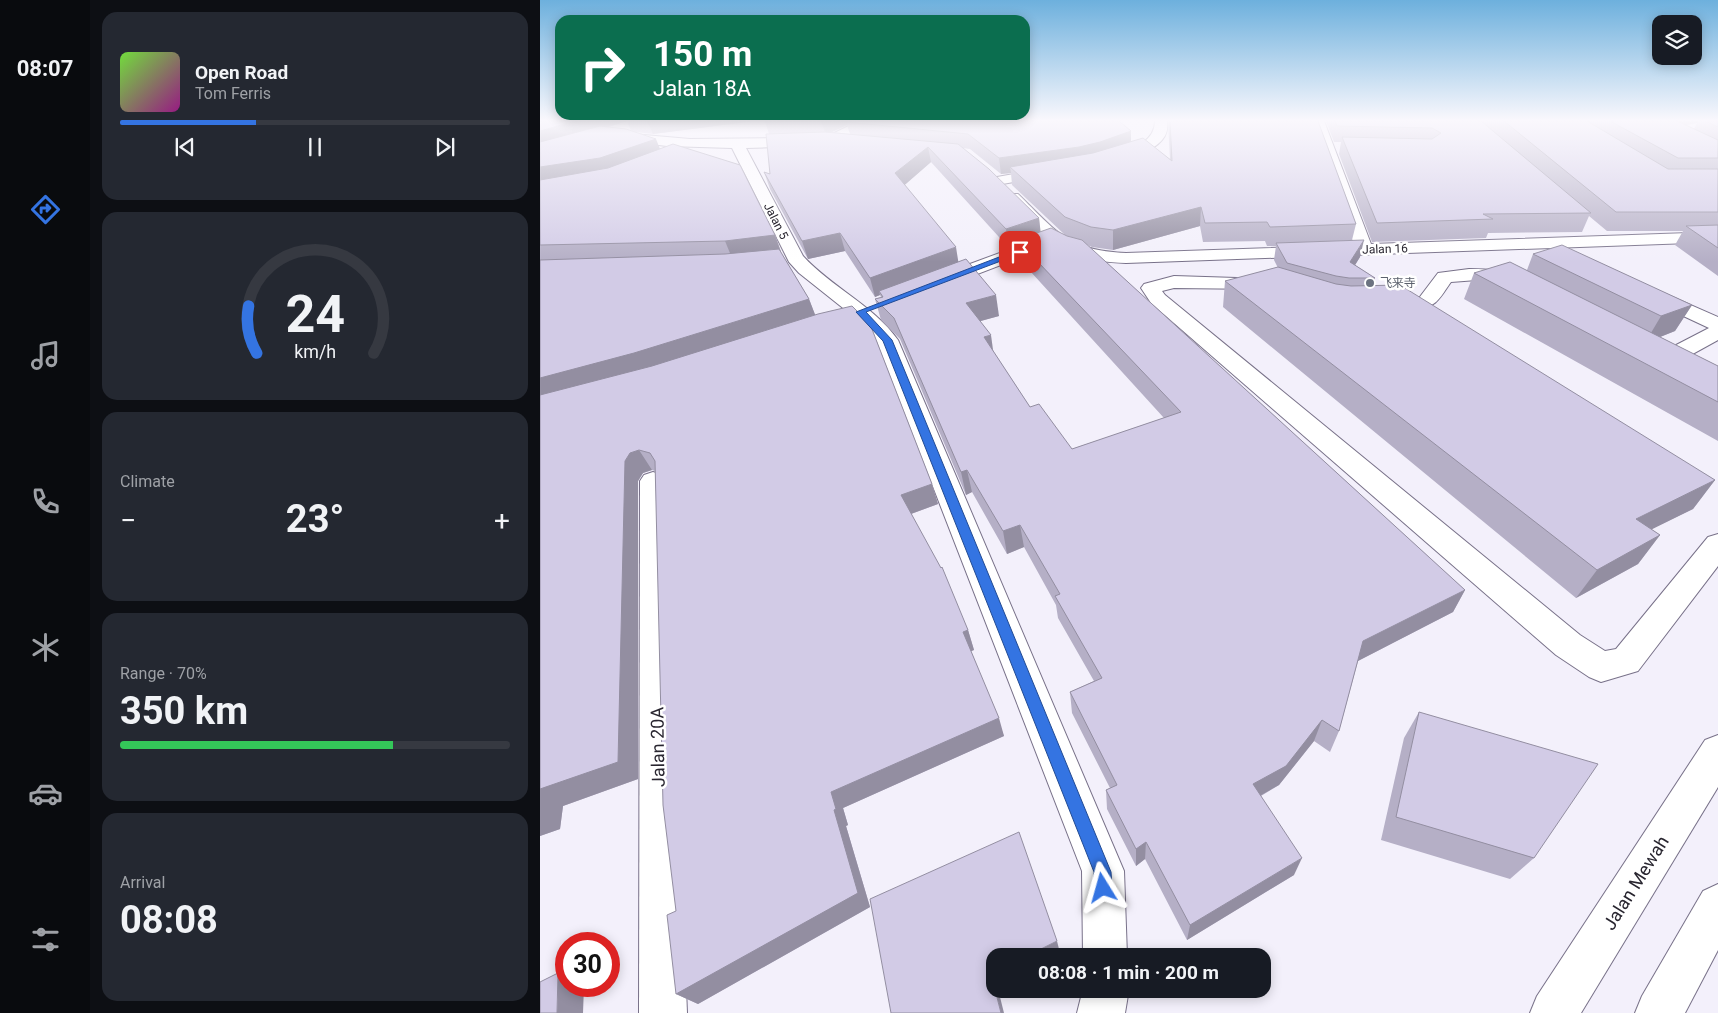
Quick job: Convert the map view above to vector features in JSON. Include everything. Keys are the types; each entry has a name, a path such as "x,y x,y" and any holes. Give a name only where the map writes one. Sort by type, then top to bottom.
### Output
{"street":[{"name":"Jalan 5","path":"748,168 787,259 805,269 857,312 887,340 1102,872 1105,948"},
{"path":"1339,168 1365,250"},
{"name":"Jalan 16","path":"984,170 1055,238 1076,250 1090,254 1126,258 1718,237"},
{"path":"997,181 1055,170"},
{"path":"1591,229 1606,242"},
{"path":"925,287 1055,238"},
{"path":"1426,306 1445,277 1470,274 1501,278 1526,291"},
{"path":"1277,286 1258,283 1174,282 1151,288 1158,299 1568,645 1601,667 1626,661 1714,557"},
{"path":"1639,288 1718,325"},
{"path":"1685,375 1652,357 1718,332"},
{"name":"Jalan 20A","path":"653,481 663,1013"},
{"name":"Jalan Mewah","path":"1554,1013 1712,774"},
{"path":"1659,1013 1718,906"},
{"path":"1101,1013 1104,998"}],"building":[{"path":"606,168 742,168 775,235 725,241 540,245 540,180"},
{"path":"769,168 901,168 895,173 956,247 870,278 840,233 802,241 764,172 770,174"},
{"path":"948,168 988,168 1039,218 1006,229"},
{"path":"1011,168 1335,168 1356,224 1270,227 1267,222 1205,223 1201,207 1113,230 1091,227 1065,217"},
{"path":"1355,168 1538,168 1591,213 1483,214 1493,219 1377,223"},
{"path":"1562,168 1718,169 1718,212 1616,212"},
{"path":"1718,225 1718,248 1686,226"},
{"path":"1051,228 1067,236 1082,240 1465,590 1363,641 1339,731 1322,720 1286,766 1253,784 1302,858 1190,925 1146,842 1136,849 1106,790 1117,785 1070,692 1102,678 1055,596 1060,594 1020,525 1003,531 967,470 961,472 894,318 875,299 883,297 879,291 966,259 996,295 966,303 991,335 984,337 1030,407 1039,404 1072,449 1181,412 1017,240"},
{"path":"1364,240 1350,262 1375,278 1336,276 1287,263 1276,243"},
{"path":"1562,245 1692,305 1661,316 1533,254"},
{"path":"779,249 809,299 634,353 540,378 540,260 725,254"},
{"path":"1510,262 1718,366 1718,402 1474,273"},
{"path":"1278,267 1336,284 1351,286 1400,285 1715,480 1636,519 1660,535 1597,570 1225,281"},
{"path":"852,306 870,324 932,484 901,495 942,567 968,630 963,632 999,718 831,792 836,809 834,810 858,893 676,994 667,915 676,911 663,805 655,461 650,453 639,450 630,453 625,461 618,762 540,789 540,395 652,366 818,314"},
{"path":"1419,712 1598,764 1534,858 1396,817"},
{"path":"1019,832 1057,941 1043,948 986,948 986,998 997,998 1001,1013 891,1013 870,899"},
{"path":"555,974 557,1013 540,1013 540,982"}],"place":[{"name":"飞来寺","path":"1370,283"}],"route":[{"path":"1020,252 860,312 887,340 1102,872 1103,888"}]}
